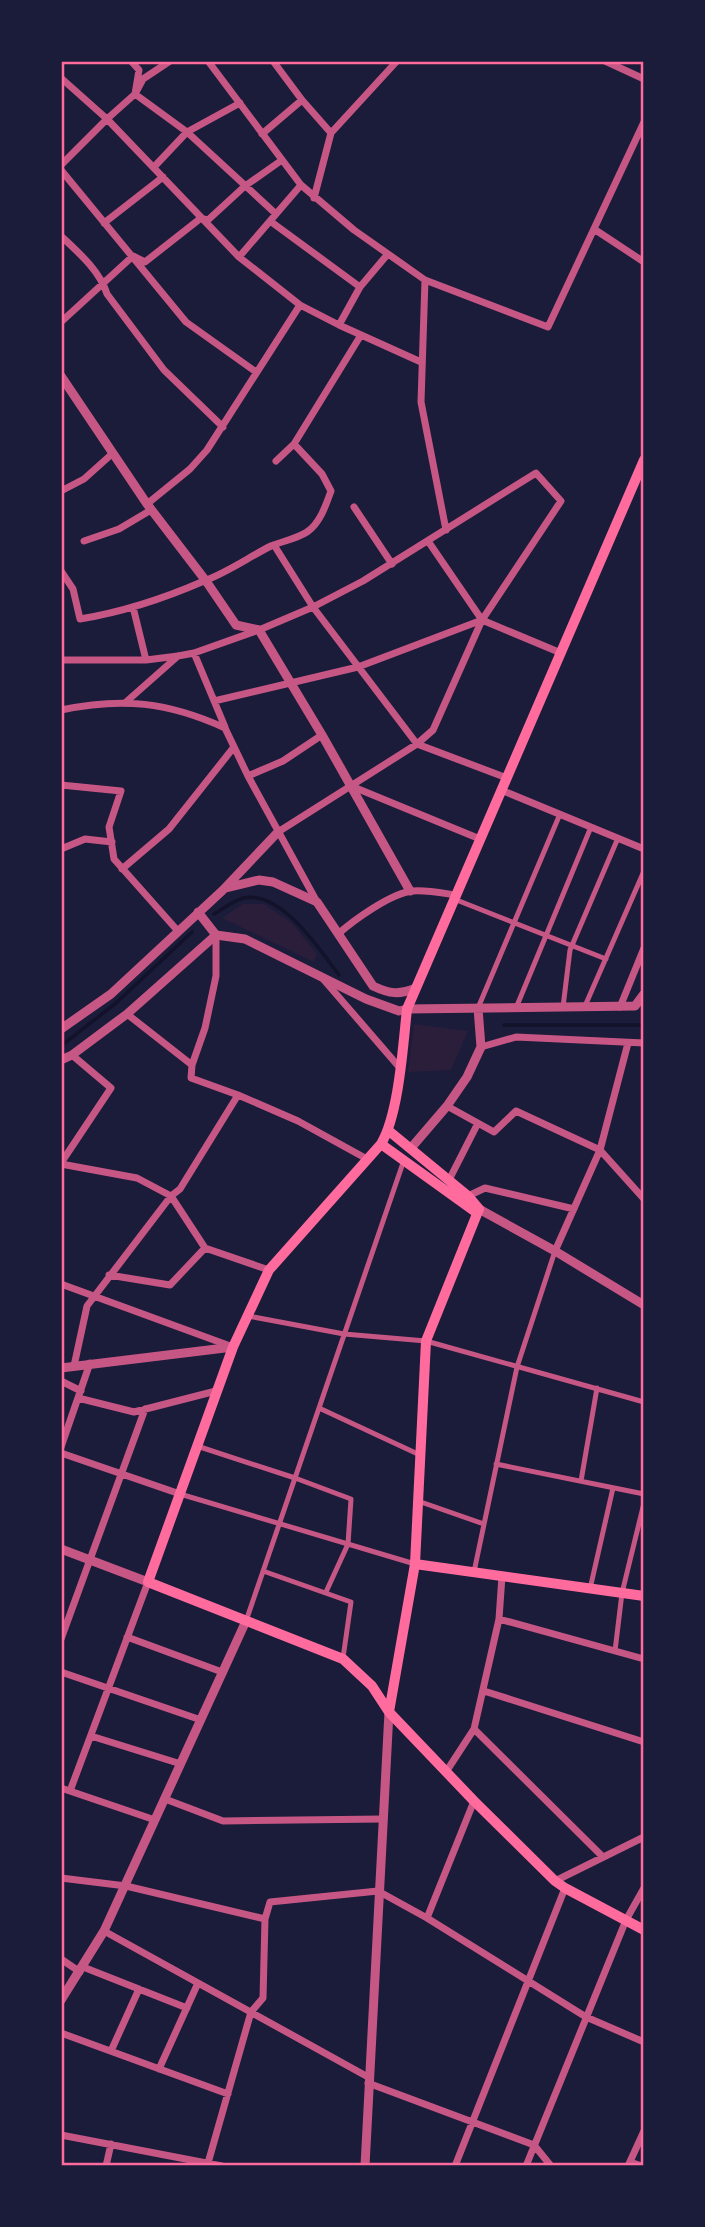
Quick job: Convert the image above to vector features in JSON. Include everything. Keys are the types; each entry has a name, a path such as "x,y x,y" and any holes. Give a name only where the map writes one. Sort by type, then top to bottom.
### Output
{"main road":[{"path":"644,460 407,1009 389,1131 381,1144 269,1270 233,1347 148,1582 344,1658 372,1686 389,1712 555,1881 644,1930"},
{"path":"389,1131 468,1196 478,1211"},
{"path":"381,1144 478,1211"},
{"path":"404,1160 411,1148"},
{"path":"389,1712 415,1564 426,1341 478,1211"},
{"path":"415,1564 644,1596"}],"street":[{"path":"131,61 139,70 135,94"},
{"path":"170,61 143,79 135,94 61,167 186,322 257,372"},
{"path":"208,61 301,185 314,198 387,255 425,280 548,327 644,122"},
{"path":"273,61 331,133"},
{"path":"314,198 331,133 397,61"},
{"path":"605,61 644,79"},
{"path":"61,78 107,119 239,257 300,305 421,362"},
{"path":"135,94 187,132 246,186 273,217 360,287"},
{"path":"262,134 302,100"},
{"path":"154,167 187,132 240,103"},
{"path":"201,218 208,220 246,186 282,160"},
{"path":"104,223 163,177"},
{"path":"239,257 301,185"},
{"path":"133,256 145,262 201,218"},
{"path":"594,229 644,262"},
{"path":"61,236 104,284 107,294 164,370 223,427"},
{"path":"339,325 360,287 387,255"},
{"path":"61,322 133,256"},
{"path":"425,280 421,402 446,530"},
{"path":"84,541 119,529 149,507 190,469 223,427 300,305"},
{"path":"276,461 294,444 362,335"},
{"path":"61,376 149,507 236,625 258,630 322,735 410,891"},
{"path":"61,571 73,589 80,619 133,607 206,581 274,545 306,533 327,505 331,491 322,474 294,444"},
{"path":"61,491 84,479 113,453"},
{"path":"61,660 146,660 178,656 258,630 313,607 363,581 536,473 561,501 482,620 433,730 417,744 278,832 223,890 111,994 61,1030"},
{"path":"354,507 392,564"},
{"path":"428,541 482,620 561,653"},
{"path":"274,545 313,607 417,744 507,778"},
{"path":"133,607 146,660"},
{"path":"214,701 358,667 482,620"},
{"path":"194,653 248,776 317,902 338,934 373,986 387,993 400,994 416,988"},
{"path":"126,702 178,656"},
{"path":"61,710 94,703 126,702 165,706 225,727"},
{"path":"248,776 283,761 322,735"},
{"path":"122,869 169,829 234,747"},
{"path":"61,785 121,791 109,828 114,859 177,930"},
{"path":"351,786 480,839"},
{"path":"501,790 644,849"},
{"path":"411,1148 467,1077 481,1047 478,1008 560,814"},
{"path":"516,1008 591,827"},
{"path":"563,1007 572,946 618,838"},
{"path":"61,849 85,839 112,842"},
{"path":"585,1007 644,870"},
{"path":"223,890 250,882 273,881 317,902"},
{"path":"338,934 354,920 382,903 410,891 455,897 606,959"},
{"path":"198,912 216,935 216,976 205,1028 192,1065 191,1079 298,1121 367,1159"},
{"path":"61,1060 72,1055 127,1013 216,935 245,939 366,999 399,1011 639,1007 644,994"},
{"path":"620,1007 644,948"},
{"path":"321,976 400,1068"},
{"path":"366,999 373,986"},
{"path":"127,1013 192,1065"},
{"path":"481,1047 516,1037 644,1043"},
{"path":"474,1572 517,1367 555,1251 600,1150 628,1043"},
{"path":"72,1055 111,1088 61,1164 137,1178 171,1196 205,1248 269,1270"},
{"path":"74,1366 87,1306 171,1196 180,1189 237,1095"},
{"path":"447,1105 494,1132 516,1111 600,1150 644,1199"},
{"path":"449,1180 478,1123"},
{"path":"61,2000 104,1931 126,1886 246,1620 404,1160"},
{"path":"468,1196 485,1188 574,1209"},
{"path":"478,1211 555,1251 644,1305"},
{"path":"109,1275 170,1285 205,1248"},
{"path":"61,1284 233,1347"},
{"path":"248,1316 344,1334 426,1341 642,1402 644,1394"},
{"path":"61,1367 233,1347"},
{"path":"61,1447 90,1363"},
{"path":"61,1381 79,1395 134,1412 216,1391"},
{"path":"581,1481 597,1388"},
{"path":"318,1408 420,1455"},
{"path":"61,1639 145,1409"},
{"path":"197,1446 351,1499 348,1544 326,1592"},
{"path":"61,1453 180,1494 415,1564"},
{"path":"496,1464 644,1494"},
{"path":"590,1589 613,1488"},
{"path":"418,1501 484,1524"},
{"path":"615,1651 622,1593 644,1503"},
{"path":"61,1549 148,1582 70,1791"},
{"path":"263,1571 351,1602 344,1658"},
{"path":"446,1772 474,1728 499,1619 502,1576"},
{"path":"499,1619 644,1659"},
{"path":"127,1637 222,1672"},
{"path":"61,1672 201,1720"},
{"path":"484,1691 644,1742"},
{"path":"365,2166 389,1712"},
{"path":"474,1728 604,1857"},
{"path":"91,1736 180,1764"},
{"path":"61,1787 155,1820"},
{"path":"165,1799 223,1821 382,1819"},
{"path":"427,1919 474,1801"},
{"path":"555,1881 644,1837"},
{"path":"61,1878 126,1886 265,1919"},
{"path":"454,2166 565,1888"},
{"path":"526,2166 626,1920 644,1888"},
{"path":"208,2163 251,2012 263,1998 265,1919 270,1902 378,1891 586,2017 644,2042"},
{"path":"104,1931 368,2080 534,2145 551,2166"},
{"path":"61,1959 187,2008"},
{"path":"159,2069 198,1983"},
{"path":"111,2051 139,1989"},
{"path":"61,2033 228,2094"},
{"path":"642,2166 629,2164 644,2131"},
{"path":"61,2135 183,2162 222,2166"},
{"path":"106,2166 111,2144"}],"shaded area":[{"path":"243,904 264,904 292,923 317,954 314,962 222,918"},
{"path":"414,1024 468,1031 451,1070 408,1072"}],"waterway":[{"path":"214,914 244,898 258,898 272,903 298,924 339,975"},
{"path":"61,1046 116,1003 192,932"},
{"path":"504,1025 644,1025"}]}
